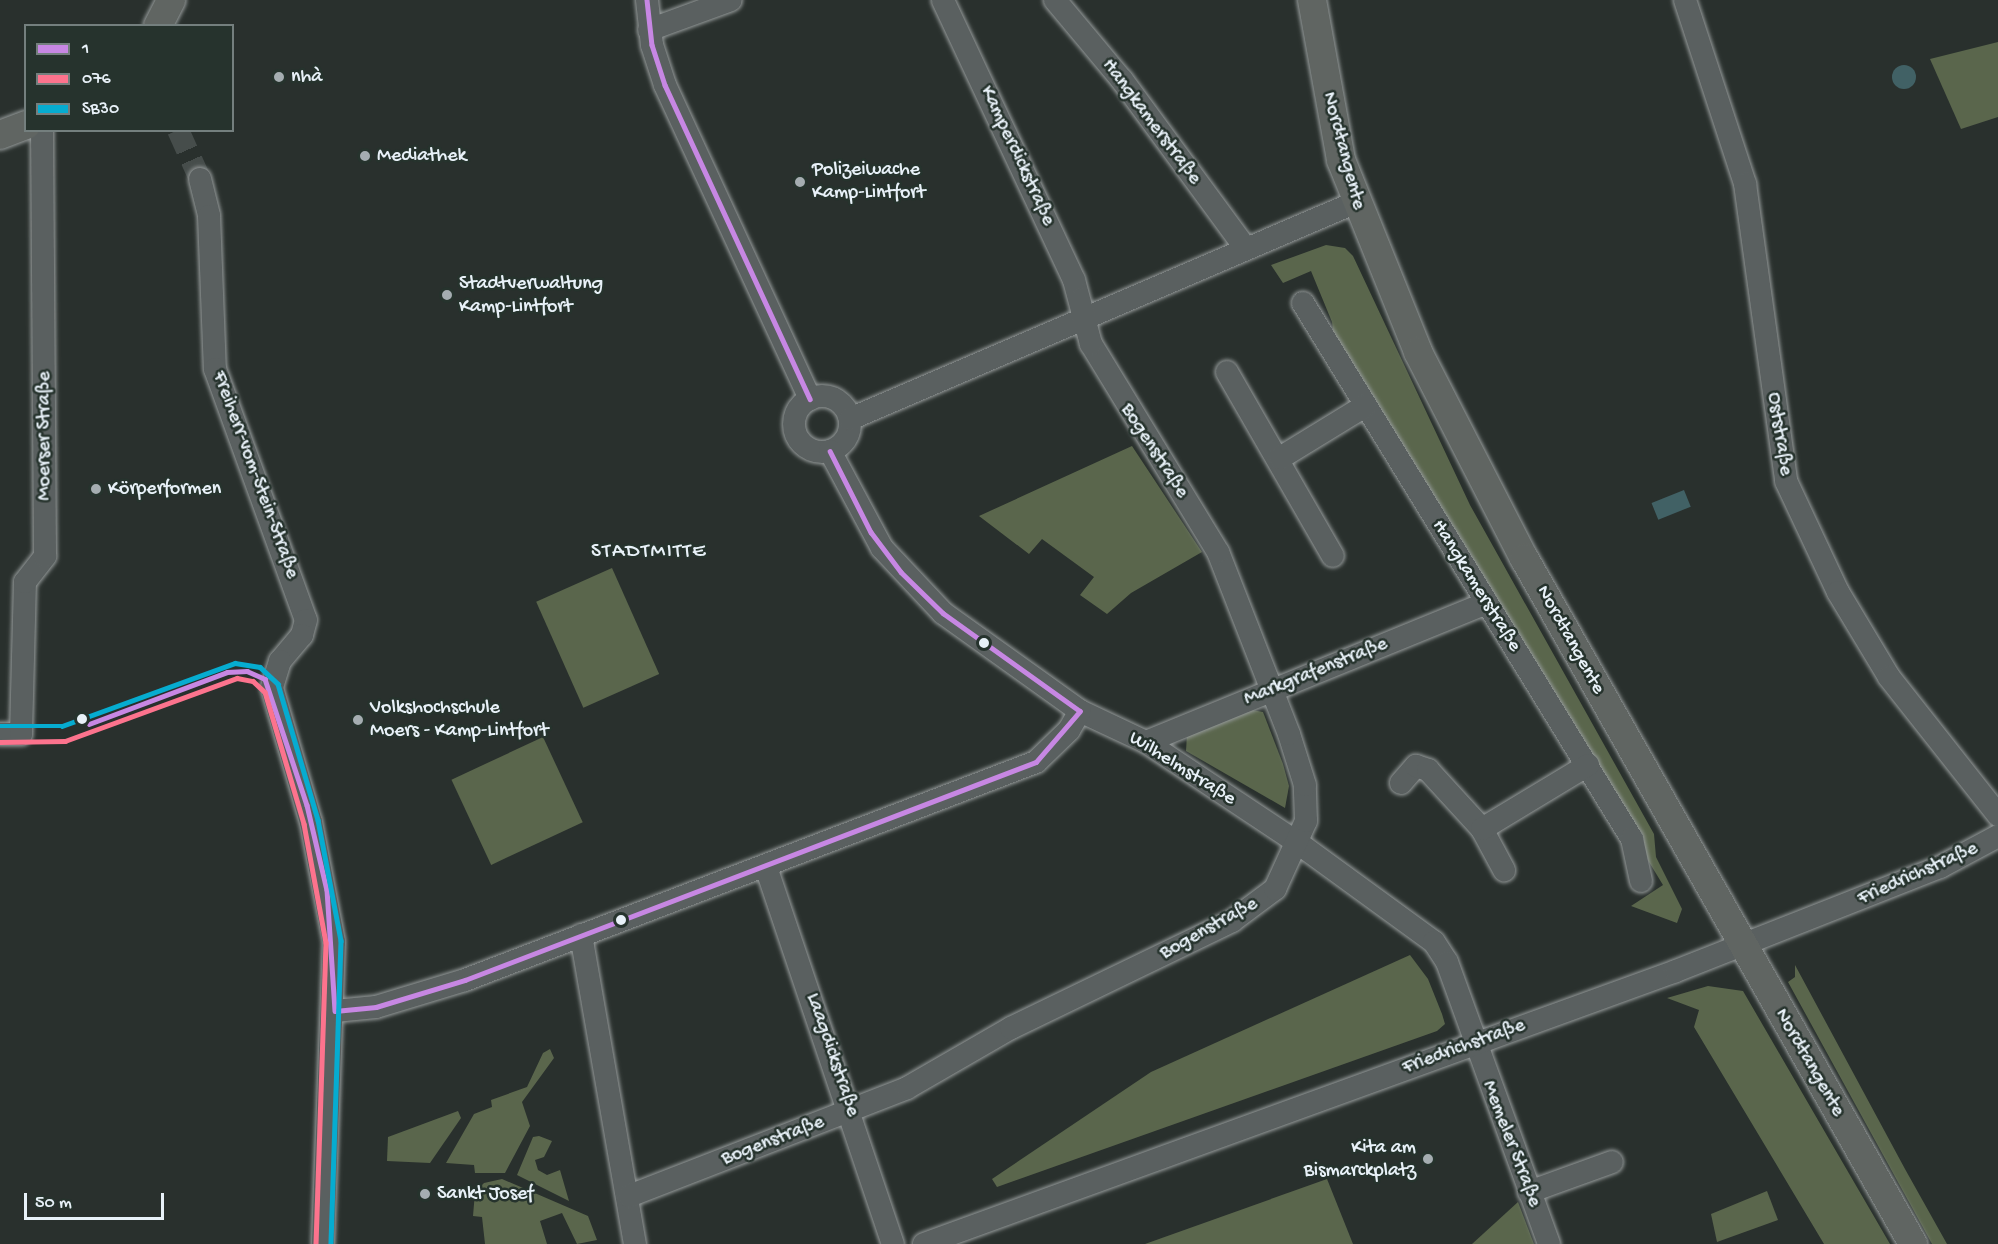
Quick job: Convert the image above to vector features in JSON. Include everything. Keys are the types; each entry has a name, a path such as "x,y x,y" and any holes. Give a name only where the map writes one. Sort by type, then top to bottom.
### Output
{"main road":[{"path":"159,24 171,0"},
{"path":"172,24 182,0"},
{"name":"Nordtangente","path":"1312,0 1335,129 1354,203 1418,352 1519,548 1740,945 1913,1244"},
{"path":"0,121 24,112"},
{"path":"0,135 24,126"}],"street":[{"path":"647,0 649,30 665,85 810,399"},
{"path":"649,30 731,0"},
{"name":"Kamperdickstraße","path":"943,0 1065,258 1083,315"},
{"name":"Hangkamerstraße","path":"1054,0 1122,80 1244,246"},
{"name":"Oststraße","path":"1685,0 1745,184 1786,481 1838,592 1889,677 1998,815"},
{"name":"Moerser Straße","path":"10,734 25,582 45,556 42,132"},
{"name":"Freiherr-vom-Stein-Straße","path":"200,179 207,201 215,369 306,620 302,636 280,661 272,688 327,890 335,1011"},
{"path":"850,419 1083,315 1244,246 1354,203"},
{"name":"Hangkamerstraße","path":"1304,303 1632,839 1641,881"},
{"name":"Bogenstraße","path":"628,1196 853,1111 1256,908 1275,889 1298,843 1306,821 1305,785 1274,690 1218,552 1111,384 1090,344 1083,315"},
{"path":"1227,372 1280,458 1333,556"},
{"path":"810,399 835,399 850,419 847,438 830,451 813,450 798,436 796,414 810,399"},
{"path":"1280,458 1365,406"},
{"name":"Wilhelmstraße","path":"830,451 860,513 901,572 943,613 1080,711 1146,742 1298,843 1434,942 1447,962 1473,1043"},
{"name":"Markgrafenstraße","path":"1146,742 1487,603"},
{"path":"323,1244 335,1011 417,996 766,867 1035,762 1069,730 1080,711"},
{"path":"1482,830 1588,765"},
{"path":"1401,783 1416,766 1428,770 1482,830 1504,870"},
{"name":"Friedrichstraße","path":"924,1244 1740,945 1940,867 1996,834"},
{"name":"Laagdickstraße","path":"766,867 853,1111 893,1244"},
{"path":"581,935 635,1244"},
{"name":"Memeler Straße","path":"1473,1043 1550,1244"},
{"path":"1529,1192 1612,1162"}],"green space":[{"path":"1998,42 1998,117 1961,129 1930,59"},
{"path":"1326,245 1345,248 1353,256 1470,505 1654,834 1656,857 1682,909 1677,923 1631,906 1663,885 1335,347 1332,322 1311,271 1283,283 1271,265"},
{"path":"1132,446 1202,552 1131,593 1107,614 1080,595 1094,577 1042,539 1029,554 979,516"},
{"path":"612,568 659,674 583,708 536,602"},
{"path":"1252,710 1263,712 1283,764 1289,786 1285,808 1186,751 1187,734"},
{"path":"543,737 583,822 491,865 451,780"},
{"path":"1410,955 1428,979 1442,1014 1445,1024 1437,1031 997,1187 992,1179 1151,1072"},
{"path":"1795,965 1947,1244 1932,1244 1788,982 1795,977"},
{"path":"1708,986 1743,991 1890,1244 1824,1244 1694,1027 1699,1010 1667,998"},
{"path":"550,1049 554,1058 522,1102 530,1126 505,1173 475,1173 474,1165 446,1163 474,1114 492,1107 491,1100 527,1087 543,1053"},
{"path":"458,1111 461,1118 430,1163 387,1161 388,1137"},
{"path":"539,1136 552,1141 544,1157 535,1160 538,1170 547,1175 560,1170 569,1201 517,1175 533,1137"},
{"path":"502,1179 588,1216 597,1240 577,1244 562,1213 540,1221 547,1244 485,1244 482,1217 473,1216 475,1192 484,1183"},
{"path":"1327,1179 1353,1244 1145,1244"},
{"path":"1767,1191 1778,1220 1717,1242 1711,1214"},
{"path":"1518,1202 1534,1244 1472,1244"}],"water":[{"path":"1904,65 1912,69 1916,77 1912,85 1904,89 1896,85 1892,77 1896,69"},
{"path":"1684,490 1691,507 1658,520 1652,503"}],"tunnel":[{"path":"179,132 200,179"}],"transit line":[{"name":"1","path":"647,0 652,45 665,85 810,399"},
{"name":"1","path":"830,451 871,532 901,572 943,613 1080,711"},
{"name":"SB30","path":"0,726 62,726 235,663 260,667 278,684 318,820 341,941 331,1244"},
{"name":"1","path":"89,724 227,672 247,671 265,679 307,805 327,890 335,1011"},
{"name":"076","path":"0,742 65,741 237,678 253,681 265,692 304,824 326,943 316,1244"},
{"name":"1","path":"335,1011 376,1007 465,980 1036,762 1080,711"}],"place":[{"name":"nhà","path":"279,77"},
{"name":"Mediathek","path":"365,156"},
{"name":"Polizeiwache Kamp-Lintfort","path":"800,182"},
{"name":"Stadtverwaltung Kamp-Lintfort","path":"447,295"},
{"name":"Körperformen","path":"96,489"},
{"name":"Volkshochschule Moers - Kamp-Lintfort","path":"358,720"},
{"name":"Kita am Bismarckplatz","path":"1428,1159"},
{"name":"Sankt Josef","path":"425,1194"}],"district":[{"name":"STADTMITTE","path":"649,553"}]}
